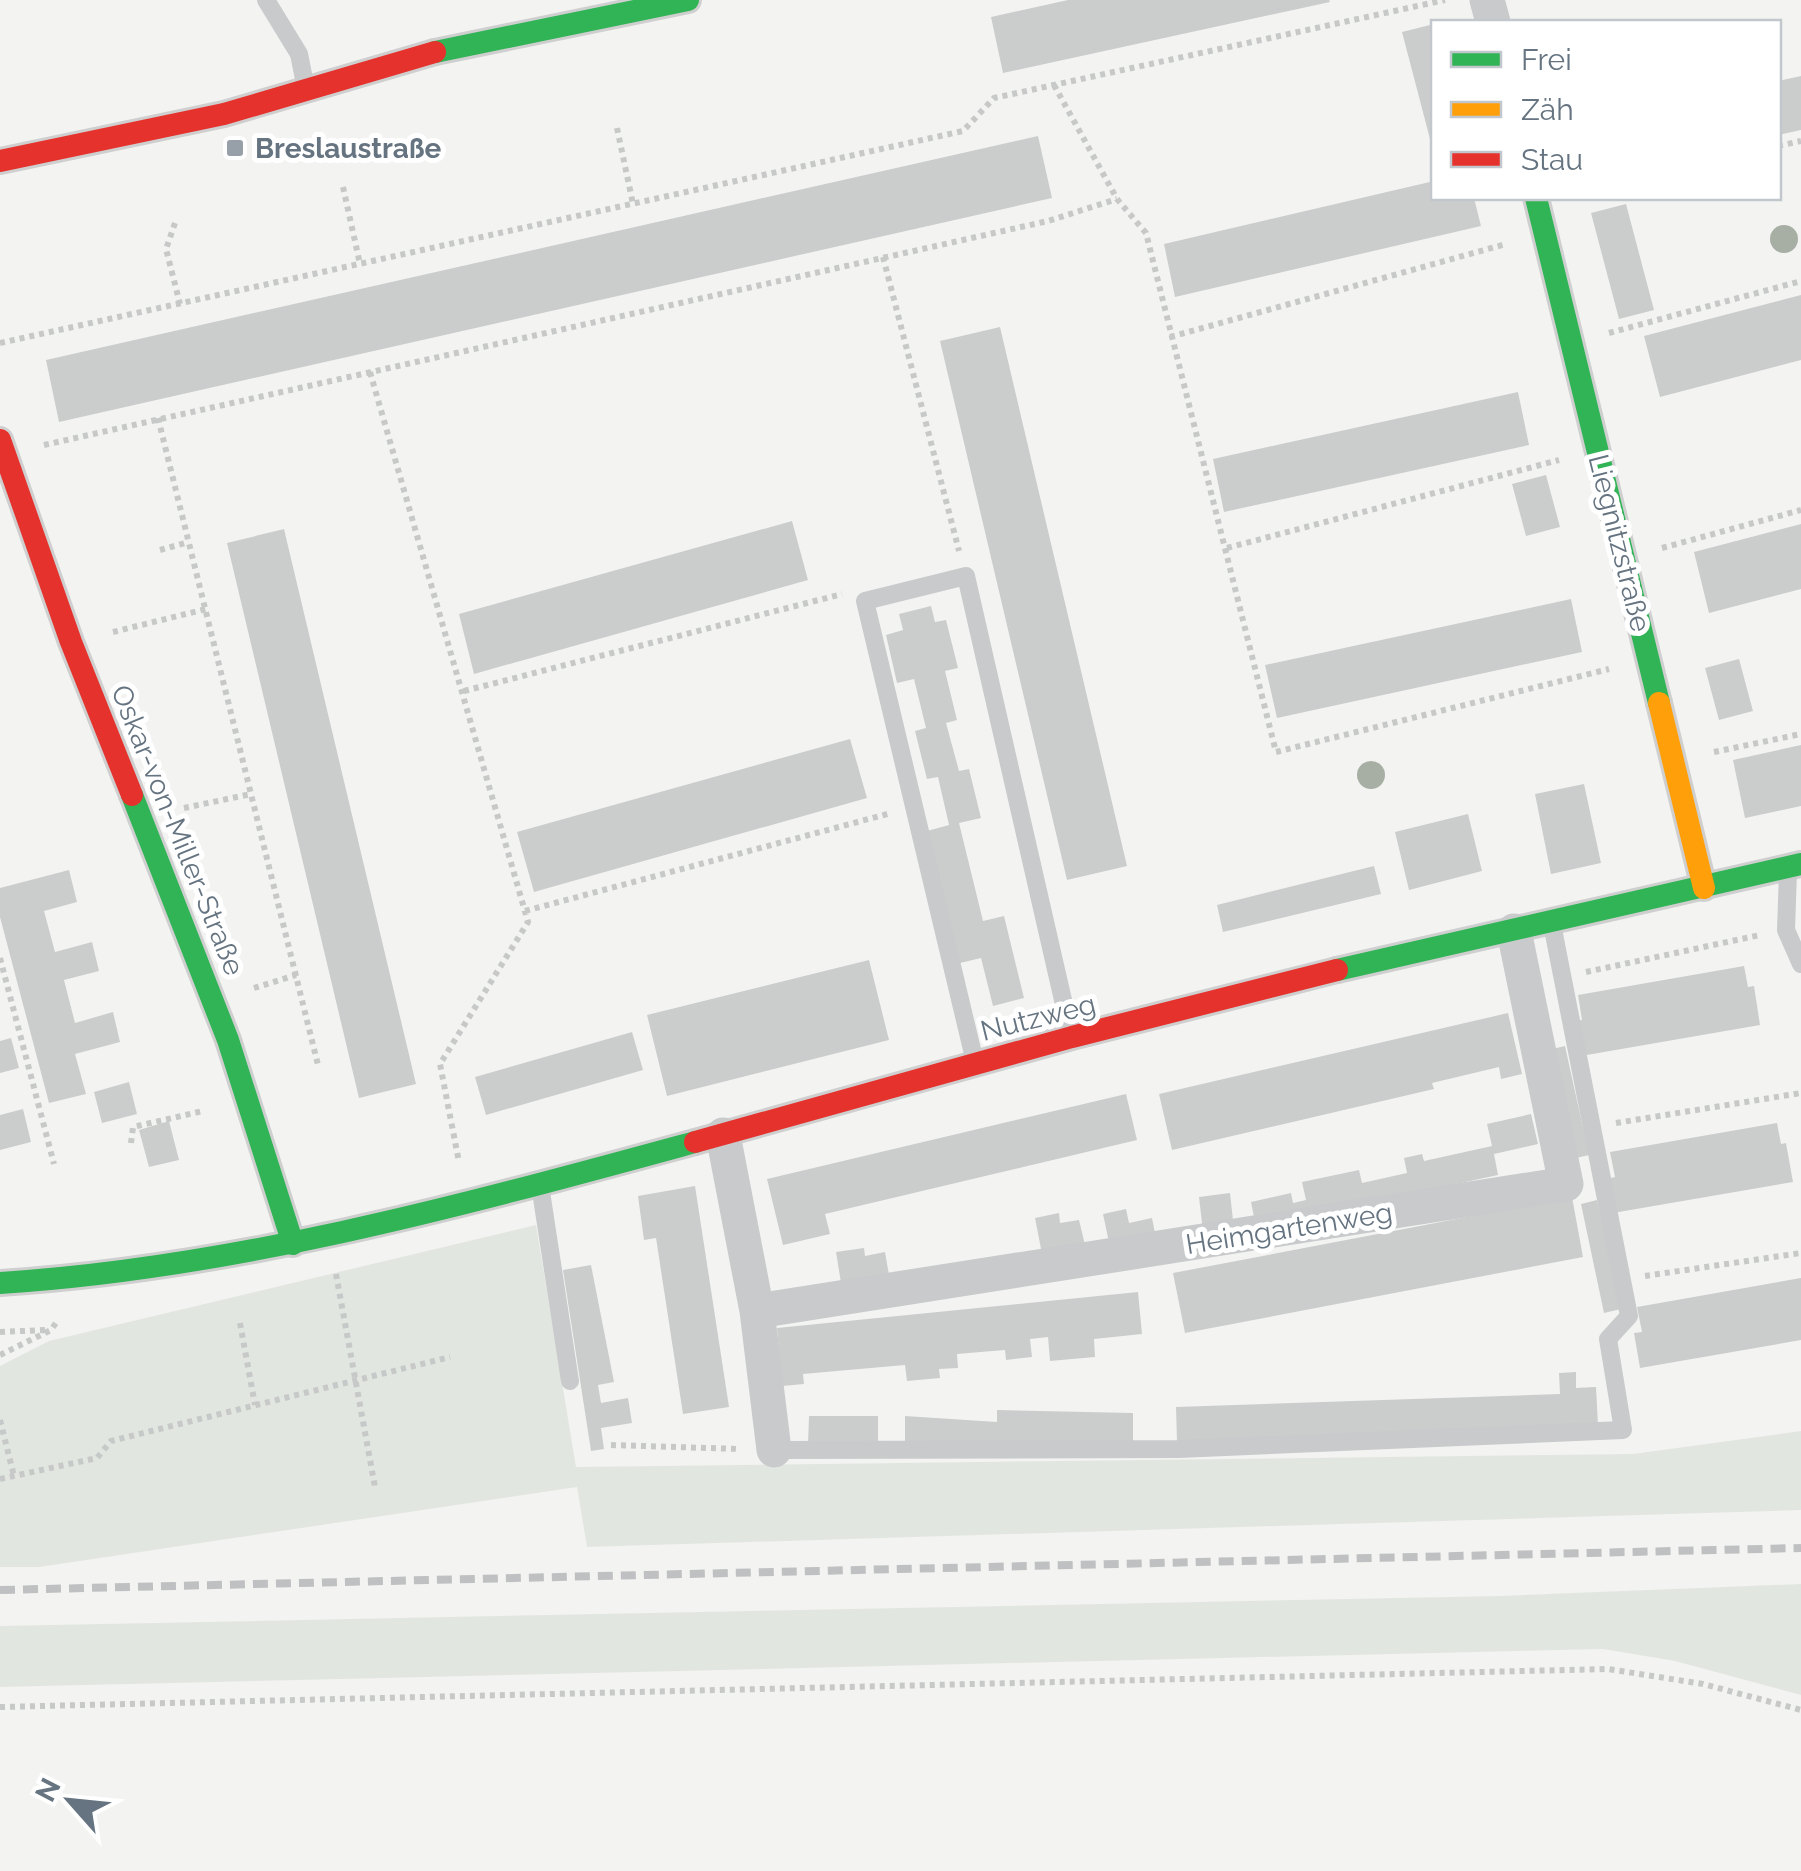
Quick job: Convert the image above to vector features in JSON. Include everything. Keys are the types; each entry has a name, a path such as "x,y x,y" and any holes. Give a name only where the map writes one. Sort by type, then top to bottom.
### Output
{"street":[{"path":"0,162 224,114 453,48 688,0"},
{"name":"Liegnitzstraße","path":"1536,200 1704,888"},
{"name":"Oskar-von-Miller-Straße","path":"2,448 138,818 266,1142 292,1244"},
{"name":"Nutzweg","path":"0,1283 78,1280 292,1244 540,1185 1306,977 1794,865"},
{"name":"Heimgartenweg","path":"757,1311 1566,1184 1514,932"},
{"path":"723,1136 757,1311 774,1450"}],"lane":[{"path":"266,0 300,54 306,90"},
{"path":"975,1064 865,601 966,576 1073,1040"},
{"path":"1794,865 1794,929 1801,964"},
{"path":"774,1450 1179,1449 1623,1430 1608,1338 1628,1316 1551,918"},
{"path":"540,1185 570,1381"}],"path":[{"path":"0,343 964,132 994,98 1445,0"},
{"path":"1054,85 1117,200 1146,233 1276,752 1649,660"},
{"path":"617,128 632,204"},
{"path":"342,187 360,264"},
{"path":"2,448 370,372 1048,221 1117,200"},
{"path":"175,223 166,250 180,304"},
{"path":"1170,337 1544,233"},
{"path":"882,258 966,576"},
{"path":"1571,343 1801,281"},
{"path":"370,372 528,922 440,1064 467,1202"},
{"path":"158,418 318,1065"},
{"path":"1227,548 1597,450"},
{"path":"1624,558 1801,510"},
{"path":"160,550 189,542"},
{"path":"464,690 851,592 865,601"},
{"path":"73,642 206,609"},
{"path":"1673,761 1801,734"},
{"path":"138,818 251,794"},
{"path":"525,912 914,807"},
{"path":"1560,977 1794,929"},
{"path":"0,958 54,1164"},
{"path":"1590,1127 1801,1093"},
{"path":"131,1143 132,1126 203,1111"},
{"path":"1619,1280 1801,1253"},
{"path":"336,1272 375,1487"},
{"path":"240,1323 255,1405"},
{"path":"0,1332 51,1330"},
{"path":"0,1479 97,1458 111,1441 450,1358"},
{"path":"0,1420 14,1476"},
{"path":"611,1445 774,1450"},
{"path":"0,1707 1608,1669 1704,1684 1801,1710"}],"shaded area":[{"path":"536,1225 576,1467 1633,1454 1801,1431 1801,1510 587,1547 577,1487 39,1567 0,1567 0,1366 49,1341"},
{"path":"1801,1584 1801,1695 1675,1661 1603,1649 0,1687 0,1626 1499,1596"}],"building":[{"path":"1068,0 1330,2 1003,73 991,17"},
{"path":"1431,25 1431,139 1430,139 1402,32"},
{"path":"1801,76 1801,130 1781,134 1781,80"},
{"path":"1038,136 1052,198 59,422 46,360"},
{"path":"1431,182 1431,200 1474,200 1481,226 1175,297 1164,244"},
{"path":"1626,204 1654,310 1619,319 1591,213"},
{"path":"1801,295 1801,360 1660,397 1644,336"},
{"path":"1000,327 1127,866 1067,880 940,341"},
{"path":"1518,392 1529,445 1224,512 1213,459"},
{"path":"1546,475 1560,527 1526,536 1512,484"},
{"path":"792,521 808,580 474,674 459,614"},
{"path":"1801,524 1801,589 1709,613 1694,552"},
{"path":"284,529 416,1084 359,1098 227,543"},
{"path":"1571,599 1582,652 1277,718 1265,665"},
{"path":"931,606 935,622 946,620 958,668 945,671 957,720 946,723 959,771 969,769 981,818 959,823 983,921 1004,916 1024,998 993,1006 981,958 960,963 927,831 949,825 938,777 927,779 915,731 926,728 914,679 897,683 886,635 903,630 899,614"},
{"path":"1739,659 1753,711 1719,720 1705,668"},
{"path":"850,739 867,798 534,892 517,832"},
{"path":"1801,745 1801,806 1745,818 1733,760"},
{"path":"1584,784 1601,863 1551,874 1535,794"},
{"path":"1468,814 1482,871 1409,890 1395,832"},
{"path":"1374,866 1381,894 1223,932 1217,905"},
{"path":"69,870 77,902 44,911 55,952 92,942 99,971 64,980 75,1023 113,1012 120,1042 75,1054 86,1094 49,1103 0,917 0,888"},
{"path":"869,960 889,1040 667,1096 647,1015"},
{"path":"1744,966 1748,987 1754,986 1760,1025 1581,1056 1575,1021 1582,1020 1578,995"},
{"path":"1508,1013 1522,1074 1501,1079 1499,1067 1432,1083 1434,1089 1172,1150 1159,1094"},
{"path":"632,1032 643,1070 486,1115 475,1077"},
{"path":"11,1038 19,1068 0,1073 0,1041"},
{"path":"1565,1046 1589,1155 1572,1159 1548,1050"},
{"path":"129,1082 137,1114 102,1123 94,1092"},
{"path":"1126,1094 1137,1140 825,1214 830,1234 783,1245 767,1179"},
{"path":"23,1109 31,1142 0,1150 0,1115"},
{"path":"1531,1114 1538,1144 1494,1154 1498,1175 1256,1227 1251,1202 1291,1193 1293,1203 1306,1200 1302,1182 1359,1170 1362,1183 1407,1173 1404,1158 1422,1154 1424,1161 1492,1146 1487,1124"},
{"path":"169,1121 179,1160 149,1167 139,1130"},
{"path":"1777,1123 1781,1144 1786,1143 1793,1182 1613,1213 1607,1179 1615,1177 1610,1152"},
{"path":"695,1186 729,1407 683,1414 656,1238 644,1240 638,1196"},
{"path":"1230,1193 1234,1229 1203,1232 1199,1197"},
{"path":"1572,1197 1583,1257 1185,1333 1173,1273"},
{"path":"1597,1200 1621,1309 1604,1313 1581,1204"},
{"path":"1126,1209 1129,1223 1152,1218 1156,1238 1110,1247 1103,1214"},
{"path":"1059,1213 1060,1223 1079,1220 1085,1245 1042,1254 1035,1218"},
{"path":"864,1248 865,1256 885,1252 889,1275 841,1283 836,1252"},
{"path":"591,1265 614,1382 598,1385 601,1403 628,1398 632,1423 601,1428 604,1449 591,1451 563,1270"},
{"path":"1801,1278 1801,1340 1640,1368 1634,1333 1642,1332 1637,1307"},
{"path":"1138,1292 1142,1334 1094,1339 1095,1357 1050,1361 1048,1337 1030,1339 1032,1357 1006,1360 1005,1350 957,1354 958,1368 939,1369 940,1378 907,1381 905,1365 803,1374 804,1384 782,1386 777,1328"},
{"path":"1576,1372 1576,1388 1596,1387 1598,1425 1177,1443 1176,1407 1560,1394 1559,1373"},
{"path":"997,1410 1133,1413 1133,1441 905,1442 905,1416 997,1422"},
{"path":"809,1416 878,1416 878,1444 808,1444"}],"railway":[{"path":"0,1590 1801,1548"}],"traffic: fast":[{"path":"435,52 688,0"},
{"path":"1536,200 1659,703"},
{"path":"132,795 228,1040 293,1244"},
{"path":"1337,970 1801,864"},
{"path":"0,1283 88,1275 263,1248 437,1210 695,1142"}],"traffic: slow":[{"path":"1659,703 1704,888"}],"traffic: jam":[{"path":"0,161 224,114 435,52"},
{"path":"0,440 71,642 132,795"},
{"path":"695,1142 1072,1037 1337,970"}],"place":[{"name":"Breslaustraße","path":"235,148"}]}
